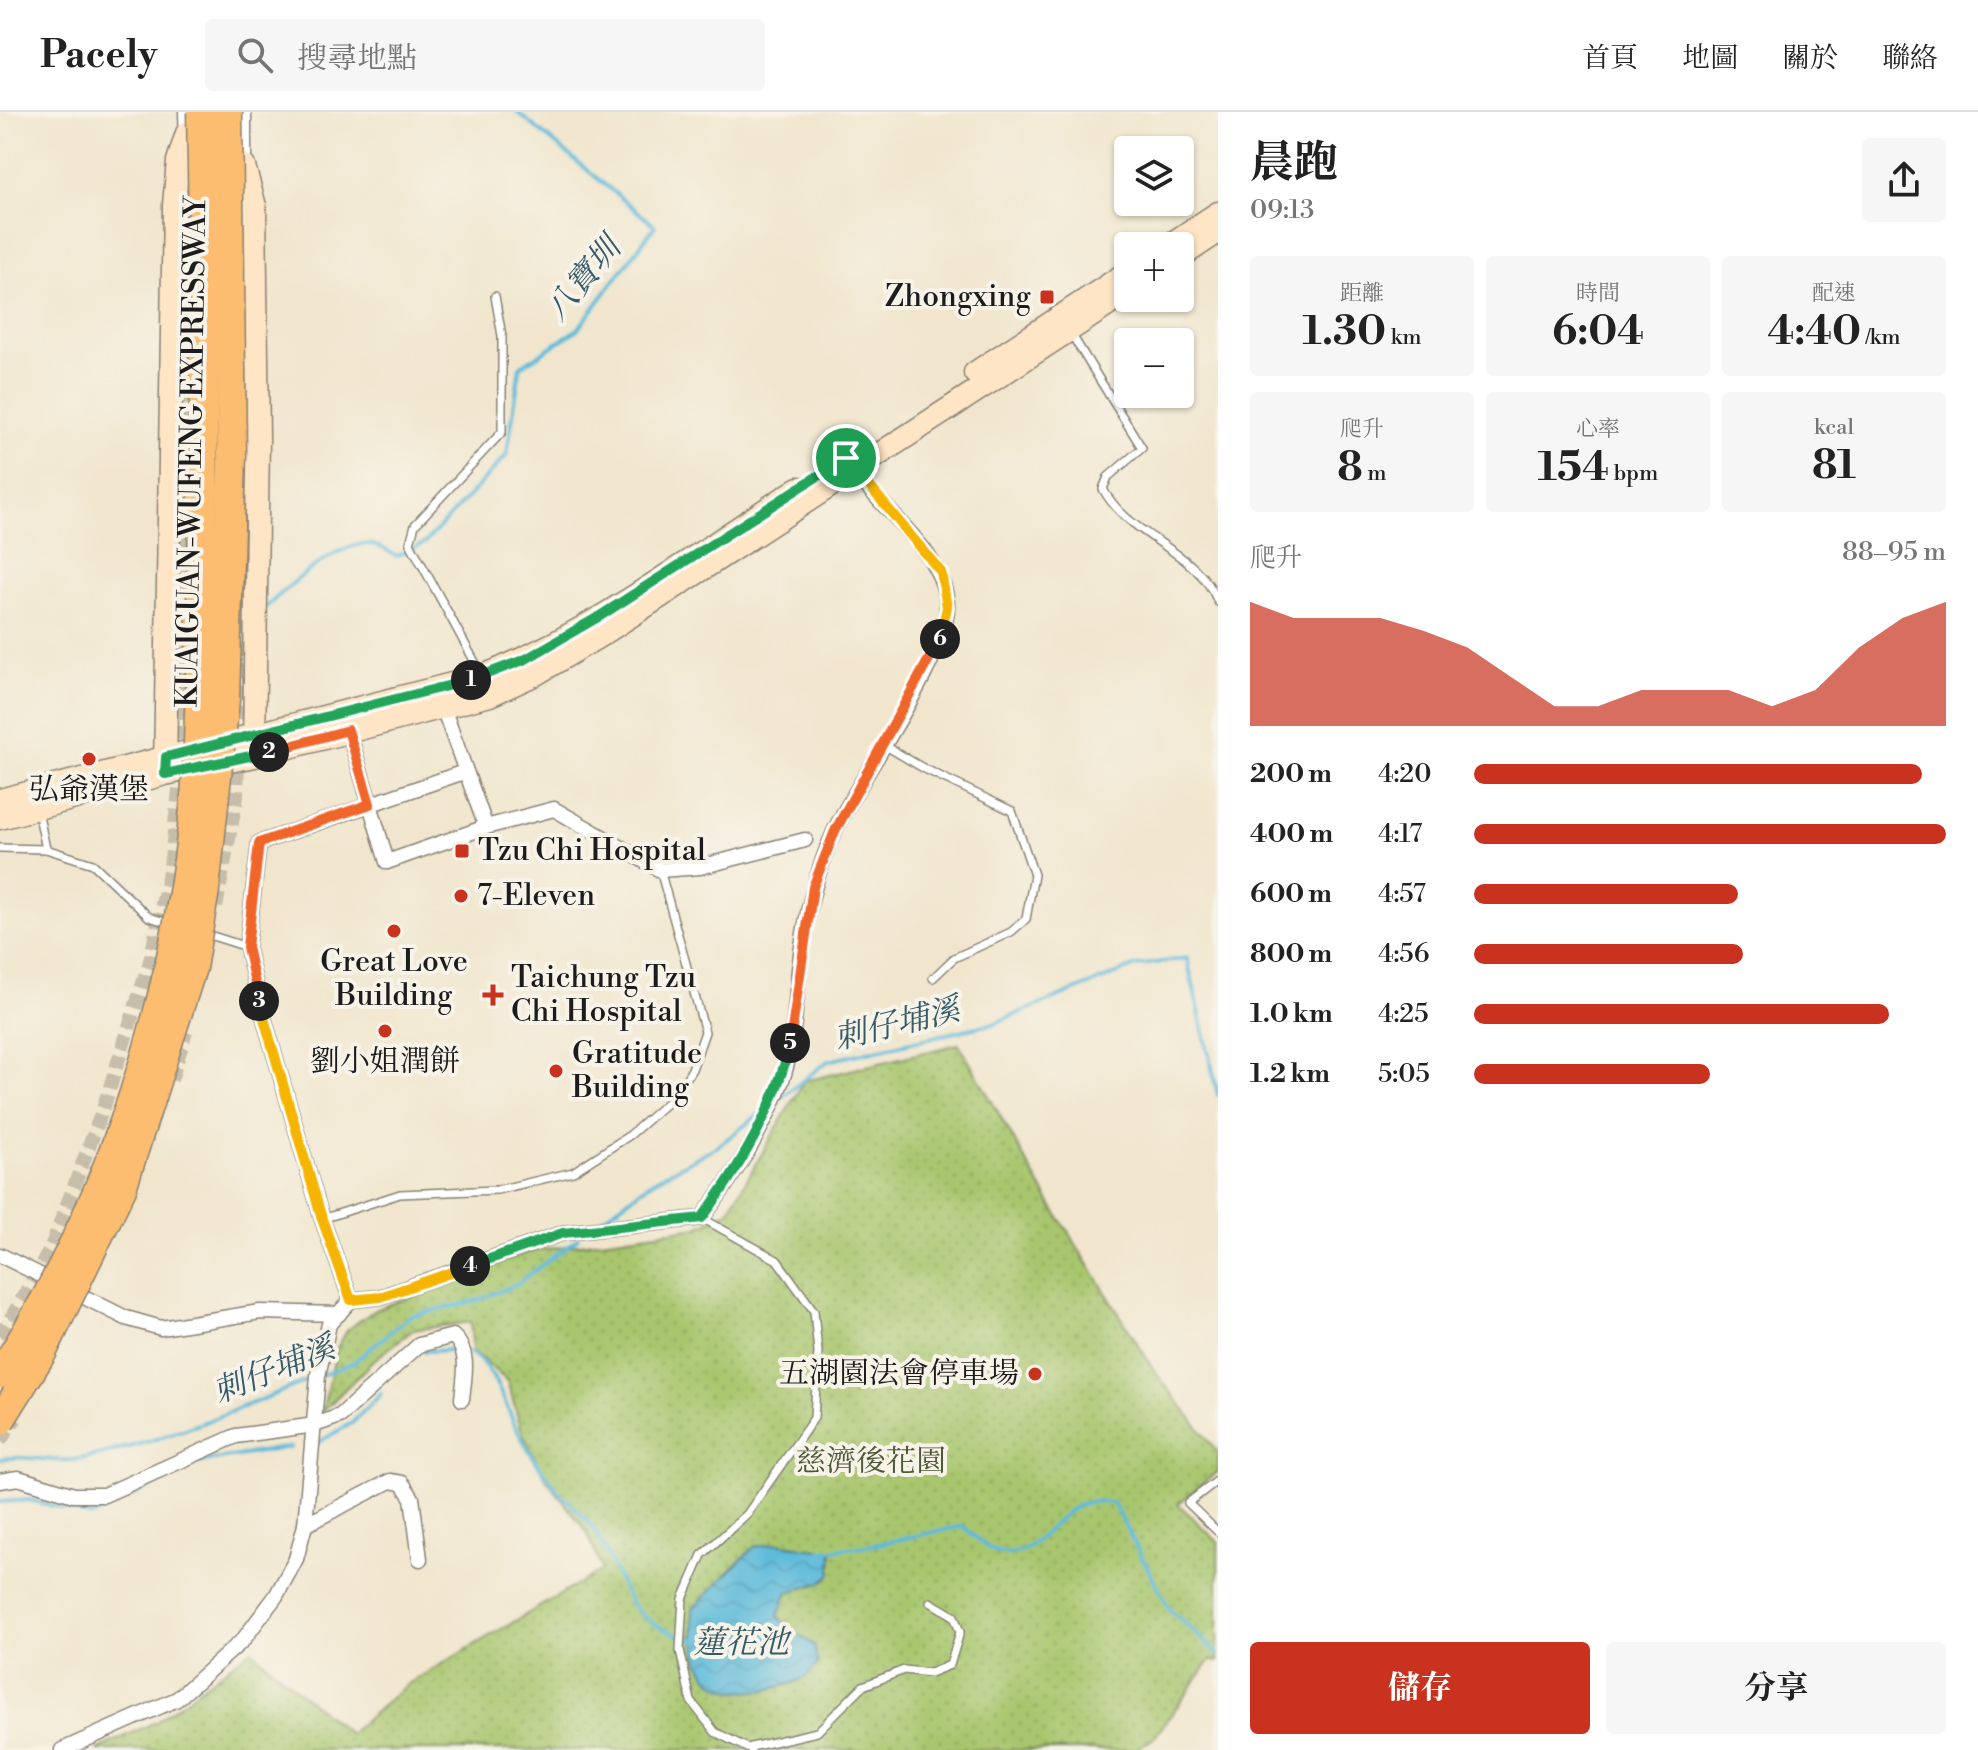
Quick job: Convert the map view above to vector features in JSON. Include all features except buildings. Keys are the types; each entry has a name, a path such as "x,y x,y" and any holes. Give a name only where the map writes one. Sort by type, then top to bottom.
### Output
{"highway":[{"name":"KUAIGUAN-WUFENG EXPRESSWAY","path":"0,1421 42,1353 122,1188 192,968 205,890 225,700 232,455 228,112"},
{"name":"KUAIGUAN-WUFENG EXPRESSWAY","path":"0,1374 61,1268 103,1181 149,1039 182,888 195,796 204,425 191,119"}],"street":[{"path":"244,112 244,166 255,206 257,675 254,746"},
{"path":"187,164 191,119"},
{"path":"166,765 174,205 178,161 191,119"},
{"path":"1189,232 1218,213"},
{"path":"1194,248 1218,232"},
{"path":"0,818 37,800 486,686 849,464 1064,324 1114,283"},
{"path":"1064,324 1114,299"},
{"path":"62,1750 177,1699 243,1640 276,1596 296,1559 305,1525 318,1376 329,1324 351,1300 380,1297 563,1233 702,1218 731,1179 781,1083 793,1031 799,966 813,887 835,831 939,645 947,607 941,572 849,464"},
{"path":"440,699 486,827"},
{"path":"346,722 387,862 486,827 554,809 660,870 700,867 805,840"},
{"path":"351,1300 322,1219 259,1001 247,947 259,843 464,772"},
{"path":"0,800 37,800"},
{"path":"0,1255 126,1318 161,1328 260,1312 339,1314"},
{"path":"0,1481 18,1478 74,1495 104,1495 195,1451 236,1436 315,1425 340,1416 419,1345 453,1336 461,1343 465,1355 462,1399"},
{"path":"305,1525 390,1481 402,1483 412,1498 420,1559"}],"lane":[{"path":"486,686 410,543 415,525 502,432 502,336 495,296"},
{"path":"1064,324 1142,448 1108,477 1103,489 1110,503 1149,538 1204,575 1218,602"},
{"path":"882,743 923,768 1012,811 1034,875 1026,919 1011,932 954,958 933,978"},
{"path":"37,800 46,849"},
{"path":"0,848 46,849 93,864 149,917 247,947"},
{"path":"322,1219 375,1198 497,1190 573,1172 630,1135 677,1094 692,1069 705,1032 660,870"},
{"path":"702,1218 777,1260 814,1311 818,1352 814,1418 747,1514 702,1555 683,1599 680,1650 691,1701 715,1732 751,1749 817,1732 863,1686 904,1670 930,1673 950,1665 960,1632 954,1616 930,1602"},
{"path":"1218,1480 1188,1503 1218,1532"}],"green space":[{"name":"慈濟後花園","path":"959,1044 1046,1196 1154,1370 1218,1453 1218,1471 1178,1504 1218,1542 1218,1662 1211,1660 1154,1738 1135,1750 96,1750 156,1722 251,1650 349,1734 406,1685 602,1570 587,1532 547,1480 523,1434 507,1381 472,1350 471,1322 413,1330 374,1360 322,1412 337,1348 348,1329 375,1310 532,1251 698,1227 728,1212 804,1081"}],"water":[{"name":"蓮花池","path":"777,1543 832,1551 831,1574 820,1583 788,1592 778,1615 785,1625 814,1645 818,1664 808,1675 790,1684 747,1692 730,1690 716,1684 699,1662 693,1608 754,1547"}],"waterway":[{"name":"八寶圳","path":"266,607 316,565 347,548 361,544 374,545 397,556 425,543 507,455 520,367 578,329 655,226 517,112"},
{"name":"刺仔埔溪","path":"782,1097 828,1061 995,1023 1136,966 1187,958 1218,1095"},
{"name":"刺仔埔溪","path":"594,1225 653,1181 718,1146 762,1112"},
{"name":"刺仔埔溪","path":"322,1375 354,1362 410,1316 476,1301 517,1284 578,1238"},
{"path":"425,1351 453,1350"},
{"path":"466,1351 476,1357 493,1377 521,1437 542,1470 594,1529 628,1598 638,1611 670,1632 696,1641"},
{"name":"刺仔埔溪","path":"0,1459 70,1460 110,1452 199,1424 314,1378"},
{"path":"317,1443 352,1423 381,1394"},
{"path":"0,1502 30,1500 92,1516 196,1463 290,1447"},
{"path":"821,1551 868,1546 963,1526 992,1550 1006,1554 1030,1546 1060,1518 1082,1504 1113,1503 1170,1610 1218,1654"}],"tunnel":[{"path":"0,1337 50,1250 103,1109 150,961 170,867 182,764 187,168"},
{"path":"244,189 244,277"},
{"path":"216,907 237,796 242,593"},
{"path":"171,1080 186,1032"},
{"path":"0,1441 16,1418"}],"place":[{"name":"Zhongxing","path":"1047,297"},
{"name":"弘爺漢堡","path":"89,759"},
{"name":"Tzu Chi Hospital","path":"462,851"},
{"name":"7-Eleven","path":"461,896"},
{"name":"Great Love Building","path":"394,931"},
{"name":"Taichung Tzu Chi Hospital","path":"493,995"},
{"name":"劉小姐潤餅","path":"385,1031"},
{"name":"Gratitude Building","path":"556,1071"},
{"name":"五湖園法會停車場","path":"1035,1374"}],"route":[{"path":"846,458 941,572 947,607 939,645 835,831 813,887 799,966 793,1031 781,1083 731,1179 702,1218 563,1233 380,1297 351,1300 322,1219 259,1001 247,947 259,843 370,804 348,730 255,756 165,774 166,757 438,691 526,659 600,616 846,458"}]}
